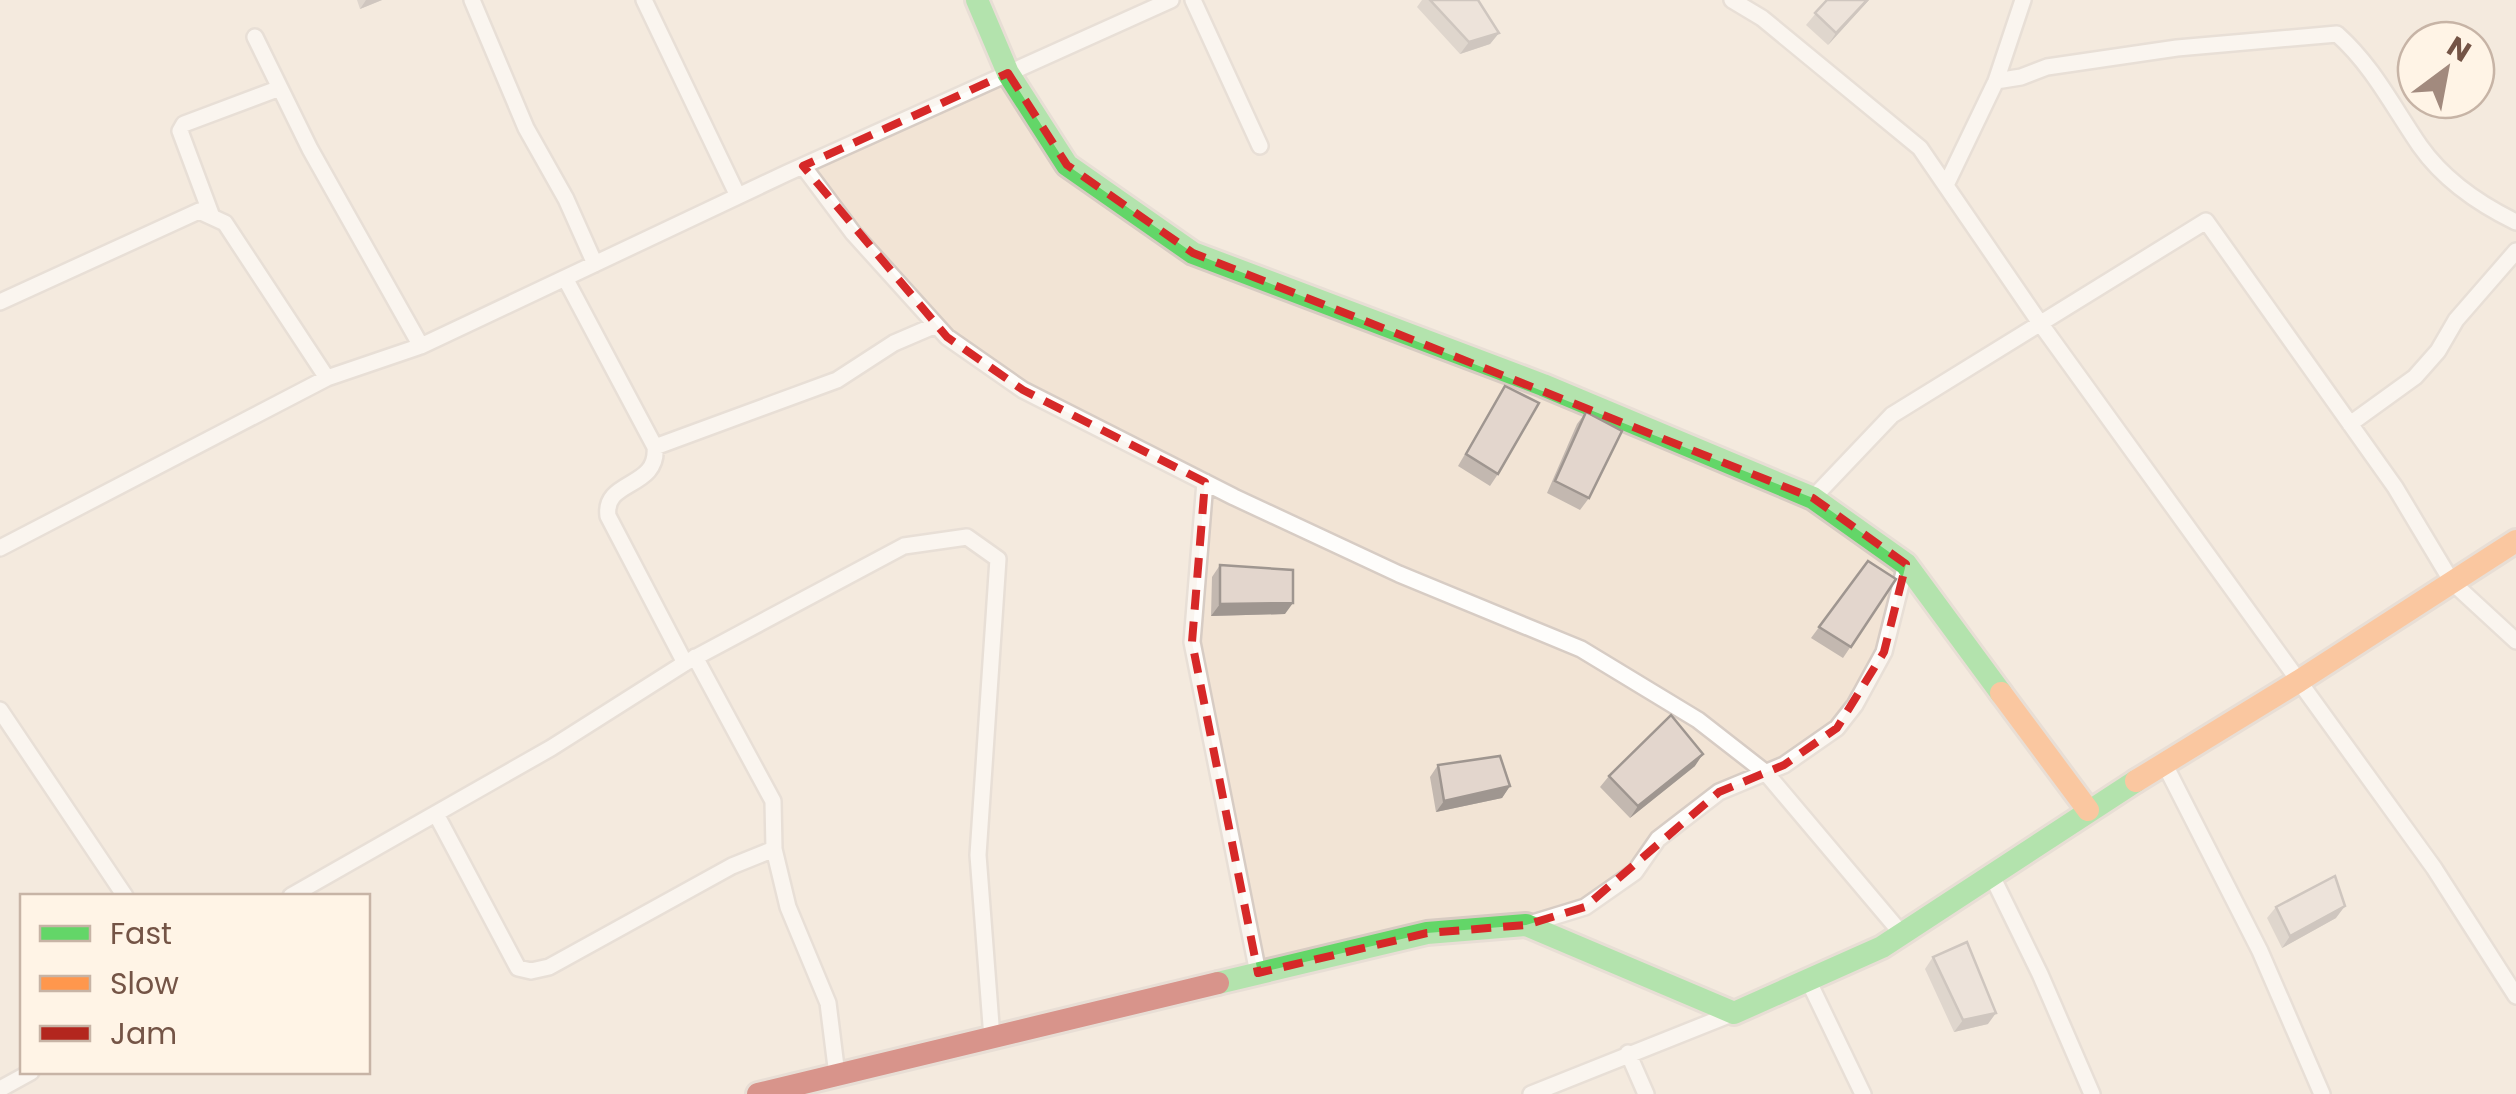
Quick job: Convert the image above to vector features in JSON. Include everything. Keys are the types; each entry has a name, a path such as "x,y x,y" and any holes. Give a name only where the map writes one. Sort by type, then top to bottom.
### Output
{"street":[{"path":"472,0 526,128 566,199 595,264"},
{"path":"644,0 738,196"},
{"path":"977,0 1008,74 1067,165 1193,253 1543,385 1813,498 1906,564 2088,810"},
{"path":"0,548 327,378 420,346 803,166 1170,0"},
{"path":"1193,0 1260,146"},
{"path":"1732,0 1762,18 1920,148 2040,322 2434,868 2516,996"},
{"path":"1946,185 1996,81 2023,0"},
{"path":"1996,81 2021,77 2047,66 2177,48 2338,34 2362,56 2422,150 2480,205 2516,222"},
{"path":"255,36 310,149 420,346"},
{"path":"211,214 180,130 184,124 280,88"},
{"path":"803,166 853,233 947,337 1023,390 1399,574 1580,649 1698,720 1766,773 1902,934"},
{"path":"0,302 200,211 224,223 327,378"},
{"path":"1813,498 1892,415 2206,221 2394,487 2452,582 2516,641"},
{"path":"2350,424 2415,377 2438,351 2456,320 2516,251"},
{"path":"565,278 655,447 656,461 647,474 611,496 606,504 608,516 773,801 774,850 788,907 828,1003 837,1075"},
{"path":"655,447 837,380 894,343 936,324"},
{"path":"1205,482 1192,642 1258,973"},
{"path":"295,894 551,748 690,660 904,546 967,537 998,560 978,855 992,1038"},
{"path":"1531,1094 1734,1013 1882,947 2088,810 2299,681 2516,540"},
{"path":"758,1094 1427,933 1526,926 1585,907 1635,872 1658,839 1678,821 1719,792 1784,765 1837,728 1855,705 1884,652 1906,564"},
{"path":"0,710 124,894"},
{"path":"2164,763 2260,951 2322,1094"},
{"path":"436,814 518,968 532,971 566,959 732,866 774,850"},
{"path":"1991,874 2092,1094"},
{"path":"1526,926 1734,1013"},
{"path":"1808,980 1863,1094"},
{"path":"1628,1054 1646,1094"},
{"path":"0,1090 28,1074"}],"highlighted area":[{"path":"1008,73 1067,165 1193,253 1813,498 1906,564 1884,652 1837,728 1784,765 1719,792 1585,907 1526,925 1427,933 1258,973 1192,642 1205,482 1023,390 947,337 803,166"}],"shaded area":[{"path":"0,0 2516,0 2516,1094 0,1094"}],"building":[{"path":"1430,0 1478,0 1499,33 1469,42"},
{"path":"1827,0 1867,0 1836,33 1815,13"},
{"path":"1505,386 1539,403 1498,474 1466,454"},
{"path":"1586,412 1622,431 1589,498 1555,481"},
{"path":"1868,561 1896,579 1851,647 1819,627"},
{"path":"1220,565 1293,570 1293,603 1220,604"},
{"path":"1671,715 1703,754 1638,806 1609,776"},
{"path":"1500,756 1510,786 1444,801 1438,765"},
{"path":"2335,876 2345,906 2290,936 2276,907"},
{"path":"1967,942 1996,1013 1963,1020 1933,957"}],"traffic: fast":[{"path":"977,0 1008,73 1067,165 1193,253 1543,385 1813,498 1906,564 2001,693"},
{"path":"1218,983 1427,933 1526,925 1734,1013 1882,947 2136,781"}],"traffic: slow":[{"path":"2136,781 2516,541"},
{"path":"2001,693 2088,810"}],"traffic: jam":[{"path":"758,1094 1218,983"}]}
